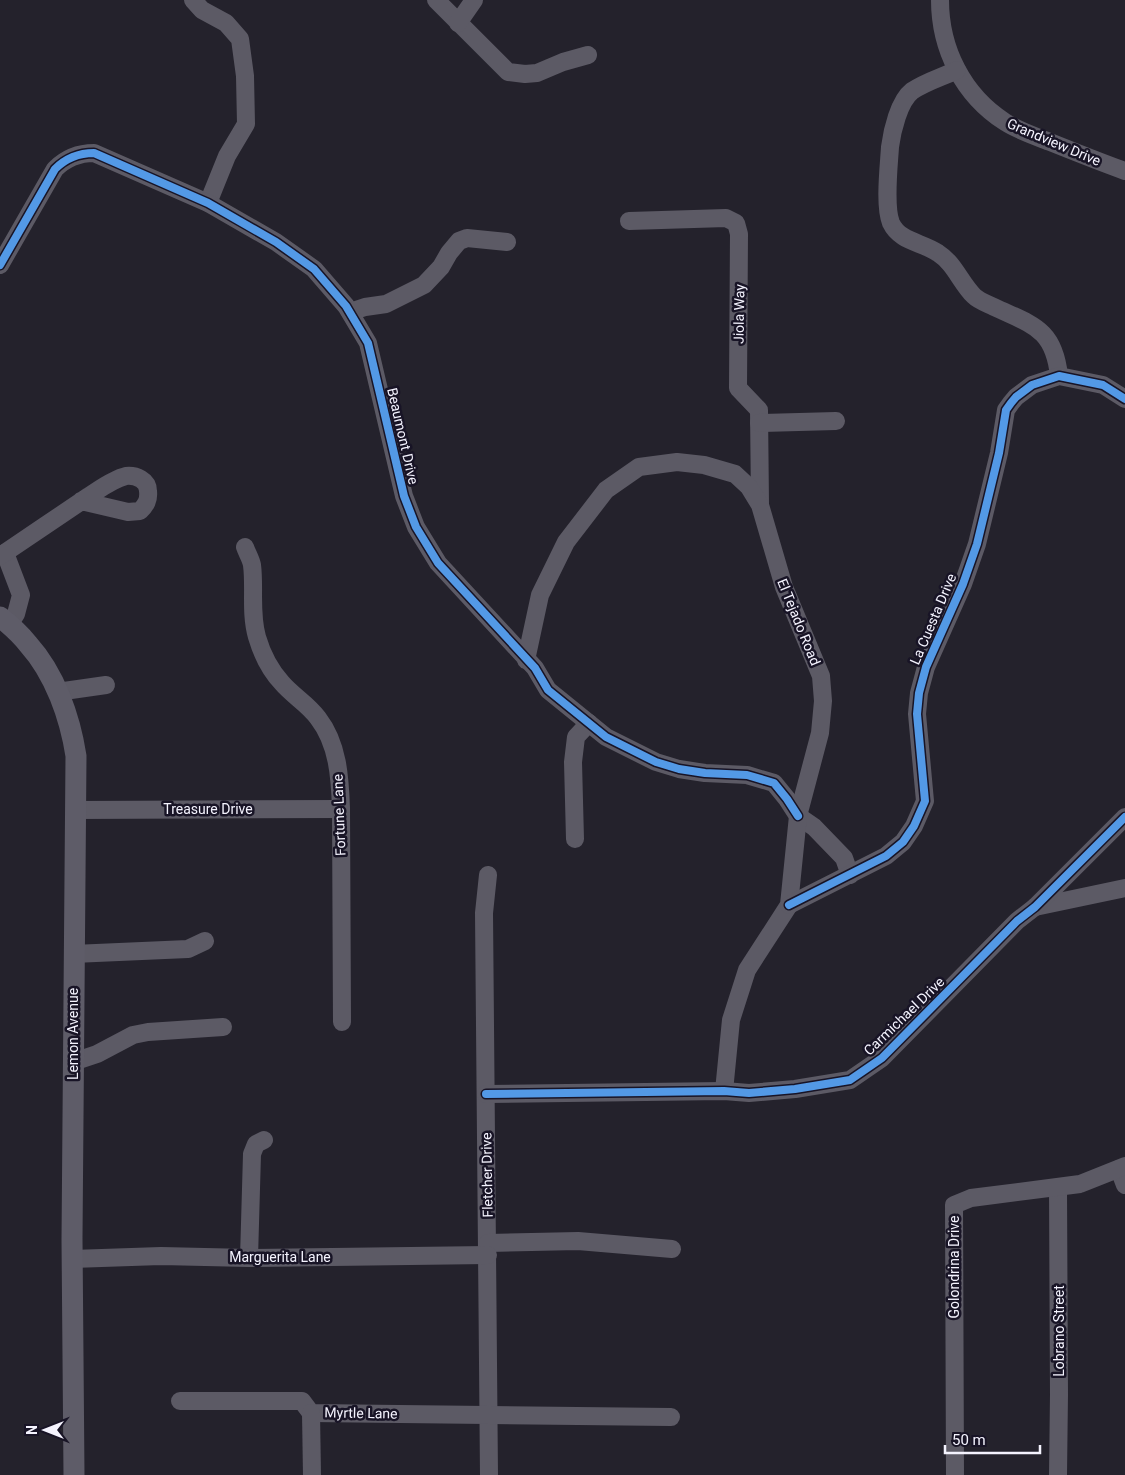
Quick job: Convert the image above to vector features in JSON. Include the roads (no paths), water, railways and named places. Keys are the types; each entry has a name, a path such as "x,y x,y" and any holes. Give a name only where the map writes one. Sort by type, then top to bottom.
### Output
{"main road":[{"name":"Lemon Avenue","path":"5,621 29,644 45,667 58,692 72,732 76,756 72,1259 74,1475"}],"street":[{"path":"193,0 202,10 226,23 240,39 245,76 246,124 227,156 208,202"},
{"path":"436,0 508,72 537,73 563,62 588,55"},
{"path":"458,23 474,0"},
{"name":"Grandview Drive","path":"940,0 940,15 946,44 957,70 973,94 988,109 1018,129 1125,172"},
{"path":"957,70 910,92 897,114 891,141 888,172 891,222 899,234 936,251 950,262 975,298 1033,325 1046,336 1054,350 1059,376"},
{"name":"Beaumont Drive","path":"0,265 50,175 60,164 73,156 94,153 208,202 276,242 314,268 350,312 368,343 404,496 416,528 438,563 535,668 548,690 606,737 656,762 680,769 705,773 747,775 774,783 798,816"},
{"name":"Jiola Way","path":"629,221 726,218 736,223 740,234 738,388 759,410 760,505"},
{"path":"350,312 365,307 386,304 424,285 441,268 449,252 459,241 467,238 507,242"},
{"name":"La Cuesta Drive","path":"789,904 850,875 895,850 910,834 918,818 925,801 917,714 918,693 926,667 963,584 977,544 999,453 1006,410 1024,390 1032,385 1059,376 1103,385 1125,399"},
{"path":"759,423 836,421"},
{"name":"El Tejado Road","path":"526,660 540,595 566,542 606,490 639,467 677,462 704,465 735,474 749,487 760,505 784,587 821,676 824,701 820,732 798,816 789,904 747,970 731,1020 724,1091"},
{"path":"5,621 16,614 21,595 2,555 81,501"},
{"name":"Fortune Lane","path":"245,547 252,563 252,600 256,636 267,662 282,683 309,708 326,730 335,755 340,779 342,1022"},
{"path":"58,692 106,685"},
{"path":"575,839 573,762 576,737 588,723"},
{"name":"Treasure Drive","path":"75,810 341,809"},
{"path":"798,816 814,826 844,858 850,875"},
{"name":"Carmichael Drive","path":"486,1094 749,1092 795,1089 850,1080 882,1058 1017,921 1035,906 1125,817"},
{"name":"Fletcher Drive","path":"488,875 484,913 489,1475"},
{"path":"1035,906 1125,888"},
{"path":"73,954 188,949 205,942"},
{"path":"73,1062 97,1054 133,1034 223,1027"},
{"path":"249,1258 252,1154 256,1144 264,1140"},
{"name":"Golondrina Drive","path":"955,1475 954,1205 972,1198 1058,1188 1123,1173"},
{"name":"Lobrano Street","path":"1058,1188 1058,1475"},
{"name":"Marguerita Lane","path":"72,1259 161,1256 249,1258 488,1249 578,1241 672,1249"},
{"name":"Myrtle Lane","path":"180,1401 302,1401 311,1412 671,1417"},
{"path":"311,1412 312,1475"}]}
